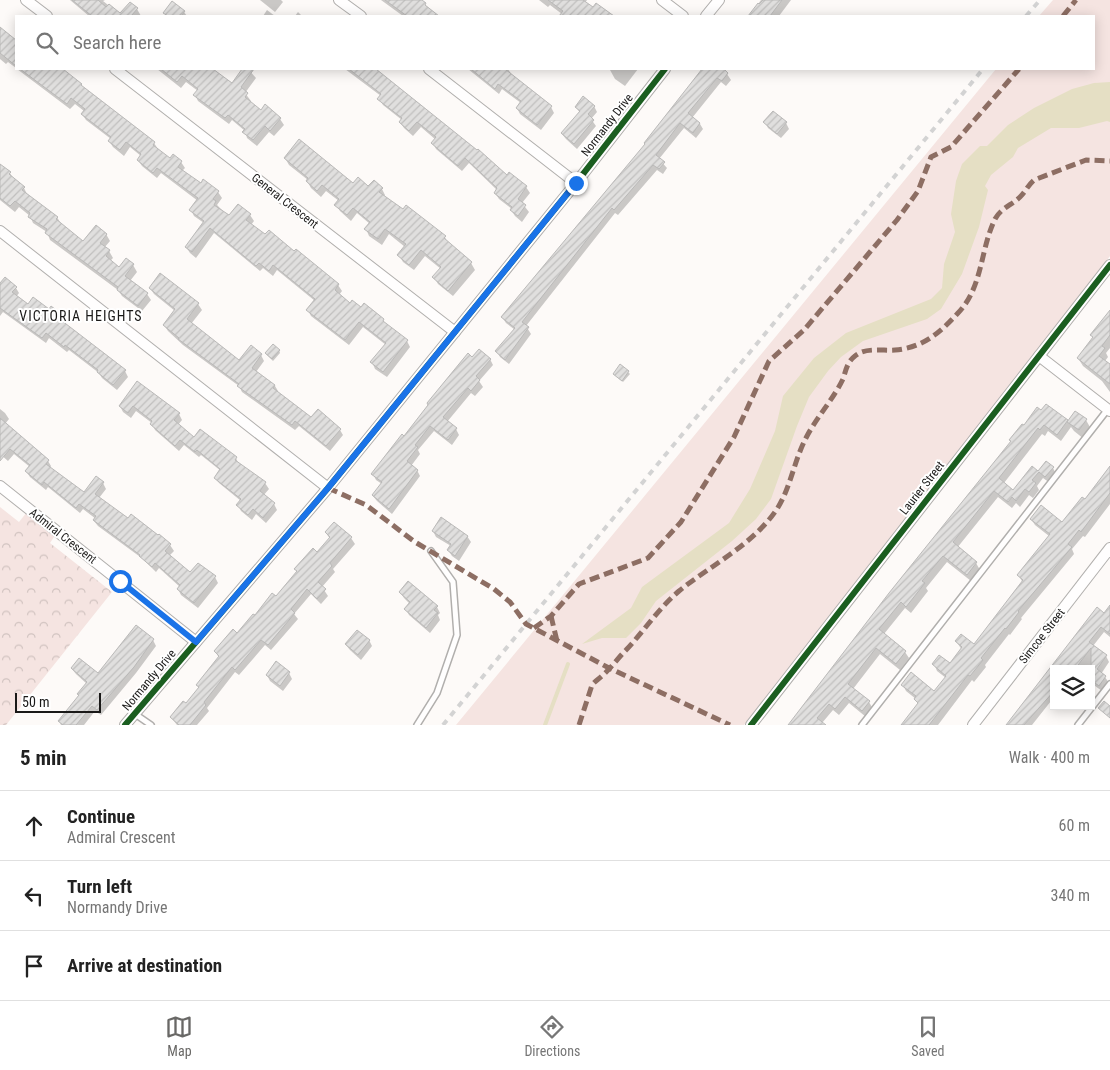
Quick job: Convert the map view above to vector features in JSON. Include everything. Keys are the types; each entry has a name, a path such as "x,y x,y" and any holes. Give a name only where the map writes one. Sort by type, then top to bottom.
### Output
{"street":[{"path":"26,0 46,15"},
{"path":"340,0 359,15"},
{"path":"662,0 682,15"},
{"path":"707,15 719,0"},
{"name":"General Crescent","path":"116,70 455,332"},
{"path":"430,70 576,183"},
{"name":"Normandy Drive","path":"125,725 328,488 576,183 664,70"},
{"path":"0,231 328,488"},
{"name":"Laurier Street","path":"751,725 1110,265"},
{"path":"1039,356 1109,409"},
{"name":"Admiral Crescent","path":"0,486 196,642"},
{"name":"Simcoe Street","path":"973,725 1110,548"}],"lane":[{"path":"862,725 1109,409"},
{"path":"417,725 437,693 457,635 454,582 431,552"},
{"path":"1078,725 1110,684"},
{"path":"135,714 151,725"}],"green space":[{"path":"1053,0 1110,0 1110,256 744,725 456,725 995,70 1095,70 1095,15 1040,15"},
{"path":"0,507 19,522 27,512 56,534 50,543 112,592 6,725 0,725"}],"shaded area":[{"path":"1110,82 1110,122 1107,121 1079,128 1051,128 1018,148 1013,157 991,175 985,186 988,190 979,227 962,274 941,309 927,319 863,341 841,357 828,371 809,397 771,499 756,519 732,541 656,601 641,623 626,638 602,638 582,644 631,608 642,587 729,523 750,489 775,431 783,396 814,358 846,333 931,299 942,288 944,264 955,232 951,214 956,181 962,164 980,146 987,146 1008,125 1034,108 1072,89 1094,83"}],"building":[{"path":"72,0 98,0 106,7 109,4 120,13 130,2 138,8 132,15 91,15"},
{"path":"385,0 422,0 426,3 425,5 438,15 406,15"},
{"path":"548,0 583,0 593,7 596,3 613,15 560,15 563,11"},
{"path":"763,0 782,0 771,15 749,15"},
{"path":"172,1 185,11 182,15 166,15 163,13"},
{"path":"0,27 15,39 15,65 0,53"},
{"path":"21,70 64,70 155,142 153,145 170,158 173,154 182,161 178,167 201,183 203,179 219,191 213,199 216,201 214,205 229,215 238,204 251,214 246,220 265,234 269,230 294,251 296,249 339,284 335,290 350,303 352,300 361,307 364,303 384,319 383,321 408,340 383,372 370,362 386,343 359,322 345,340 306,310 315,299 273,265 269,271 259,263 256,266 210,228 192,252 185,247 204,221 189,210 198,198 157,168 153,173 137,160 141,154 126,142 120,150 108,141 111,137 81,114 85,109 71,98 67,104"},
{"path":"162,70 214,70 232,83 241,70 253,70 241,87 248,93 245,97 261,110 265,104 281,118 270,131 265,126 253,140 242,132 245,129 228,115 225,118 193,95 198,89 182,76 177,82"},
{"path":"350,70 377,70 478,149 507,175 509,172 527,186 518,199 526,205 518,216 510,210 512,207 494,193 497,188 465,158 458,166 431,143 436,137 417,122 409,131 399,122 402,118 377,99 381,94"},
{"path":"472,70 506,70 552,106 537,125 516,108 521,101 498,84 495,89"},
{"path":"701,70 725,70 728,73 722,81 717,78 688,113 700,123 693,133 680,123 656,155 665,162 659,169 653,165 614,210 612,208 522,322 529,327 505,360 495,351 515,328 501,317 644,143"},
{"path":"583,96 595,106 588,114 594,120 574,144 561,133 580,111 575,107"},
{"path":"773,111 787,122 777,134 763,122"},
{"path":"299,139 353,183 358,177 368,186 374,180 383,188 379,192 403,209 406,205 446,236 444,238 472,262 448,291 432,277 441,267 421,250 409,265 397,255 406,244 385,229 378,239 364,229 370,222 353,208 347,215 334,205 339,199 322,185 317,191 306,181 308,178 284,158"},
{"path":"0,164 11,172 9,174 25,187 22,190 58,217 56,219 83,241 96,225 107,234 100,243 110,250 106,256 119,267 126,258 134,264 125,276 148,293 138,306 117,290 118,287 45,233 47,229 28,217 30,213 15,201 10,206 0,198"},
{"path":"160,273 199,303 187,319 239,360 251,345 262,354 252,368 275,385 273,388 311,417 318,409 341,429 326,446 295,421 292,425 237,386 239,384 178,339 163,325 175,309 149,288"},
{"path":"5,277 17,287 12,292 28,304 33,297 49,309 51,306 60,313 57,317 126,370 113,385 97,372 98,370 65,345 64,347 46,333 42,338 0,308 0,283"},
{"path":"1110,310 1110,335 1102,346 1105,348 1099,356 1110,364 1110,384 1077,358 1093,337 1090,335"},
{"path":"273,344 280,350 272,359 265,353"},
{"path":"479,349 491,359 476,376 480,380 471,391 468,388 443,417 457,428 448,440 430,426 415,445 418,447 407,461 418,470 389,509 372,495 382,482 371,474 402,434 404,436 428,405 427,403 468,353 472,357"},
{"path":"620,364 629,371 622,381 613,374"},
{"path":"137,381 180,413 174,420 194,437 200,429 237,457 235,460 266,482 260,491 275,503 263,518 253,509 248,515 236,505 241,499 214,478 220,469 197,450 195,452 180,440 175,446 150,424 152,421 133,406 128,413 119,406"},
{"path":"1046,404 1068,420 1057,435 1044,425 1040,430 1038,428 999,478 1013,490 1032,466 1038,471 1046,461 1054,467 1045,477 1039,472 1032,480 1036,483 1029,492 1025,489 1016,501 1012,497 1008,502 994,491 953,542 977,562 967,575 943,556 922,581 925,583 906,607 901,602 879,629 906,651 896,664 876,648 848,684 870,701 862,711 845,697 835,709 829,704 817,718 826,725 788,725 889,593 1011,441 1009,440 1022,424 1024,425 1037,407 1041,410"},
{"path":"1075,411 1087,419 1079,430 1067,422"},
{"path":"0,418 49,460 46,464 84,492 96,476 104,482 95,494 128,518 131,514 159,534 171,544 165,551 190,572 198,563 216,576 194,603 177,589 180,585 155,563 152,567 140,555 93,520 96,516 79,504 76,508 44,482 42,485 25,471 30,465 10,449 0,461"},
{"path":"1110,466 1110,493 1081,532 1079,530 1068,544 1072,547 981,658 983,660 970,676 968,675 929,725 901,725 918,703 914,699 916,696 901,685 911,672 934,691 946,676 932,664 939,655 950,663 962,647 955,641 961,634 974,644 1023,580 1017,575 1050,534 1030,519 1041,505 1062,522 1082,497 1085,499"},
{"path":"441,517 468,536 455,556 447,550 451,544 432,531"},
{"path":"334,522 352,537 330,563 332,566 318,582 326,589 317,599 307,589 291,609 295,613 268,645 261,640 235,670 232,667 204,702 206,705 190,725 179,725 170,717 183,701 186,703 199,687 196,685 219,656 214,651 233,629 237,633 253,614 255,615 272,593 276,596 297,571 294,569 313,548 317,552 330,537 325,532"},
{"path":"408,581 438,606 434,610 438,613 426,628 404,609 410,602 399,592"},
{"path":"1110,605 1110,634 1101,627 1089,642 1107,655 1097,669 1106,676 1099,686 1095,683 1095,665 1091,665 1091,648 1078,665 1052,665 1097,607 1104,613"},
{"path":"136,625 154,639 134,667 97,710 92,706 76,725 63,725 58,721 87,682 71,668 79,658 98,673"},
{"path":"357,630 370,640 358,655 345,644"},
{"path":"276,661 290,672 280,686 266,675"},
{"path":"1050,668 1050,696 1024,725 1006,725"},
{"path":"1104,701 1110,706 1110,718 1098,708"}],"waterway":[{"path":"545,725 568,664"}],"railway":[{"path":"1027,15 1040,0"},
{"path":"443,725 982,70"}],"marked path":[{"path":"1064,15 1076,0"},
{"path":"534,628 551,616 579,584 648,558 681,522 734,437 769,361 804,330 897,220 918,191 931,157 951,147 1018,70"},
{"path":"579,725 592,685 633,643 664,605 691,581 744,544 767,522 777,509 786,492 807,436 839,386 852,358 864,351 905,349 922,343 937,333 958,313 972,292 990,231 1000,212 1020,197 1034,180 1086,160 1110,161"},
{"path":"328,488 366,505 415,542 494,589 510,602 526,624 609,668 730,725"},
{"path":"551,616 557,641"}],"cycle path":[{"path":"125,725 328,488 576,183 664,70"},
{"path":"751,725 1110,265"}],"district":[{"name":"VICTORIA HEIGHTS","path":"81,316"}],"route":[{"path":"120,581 196,642 328,488 576,183"}]}
